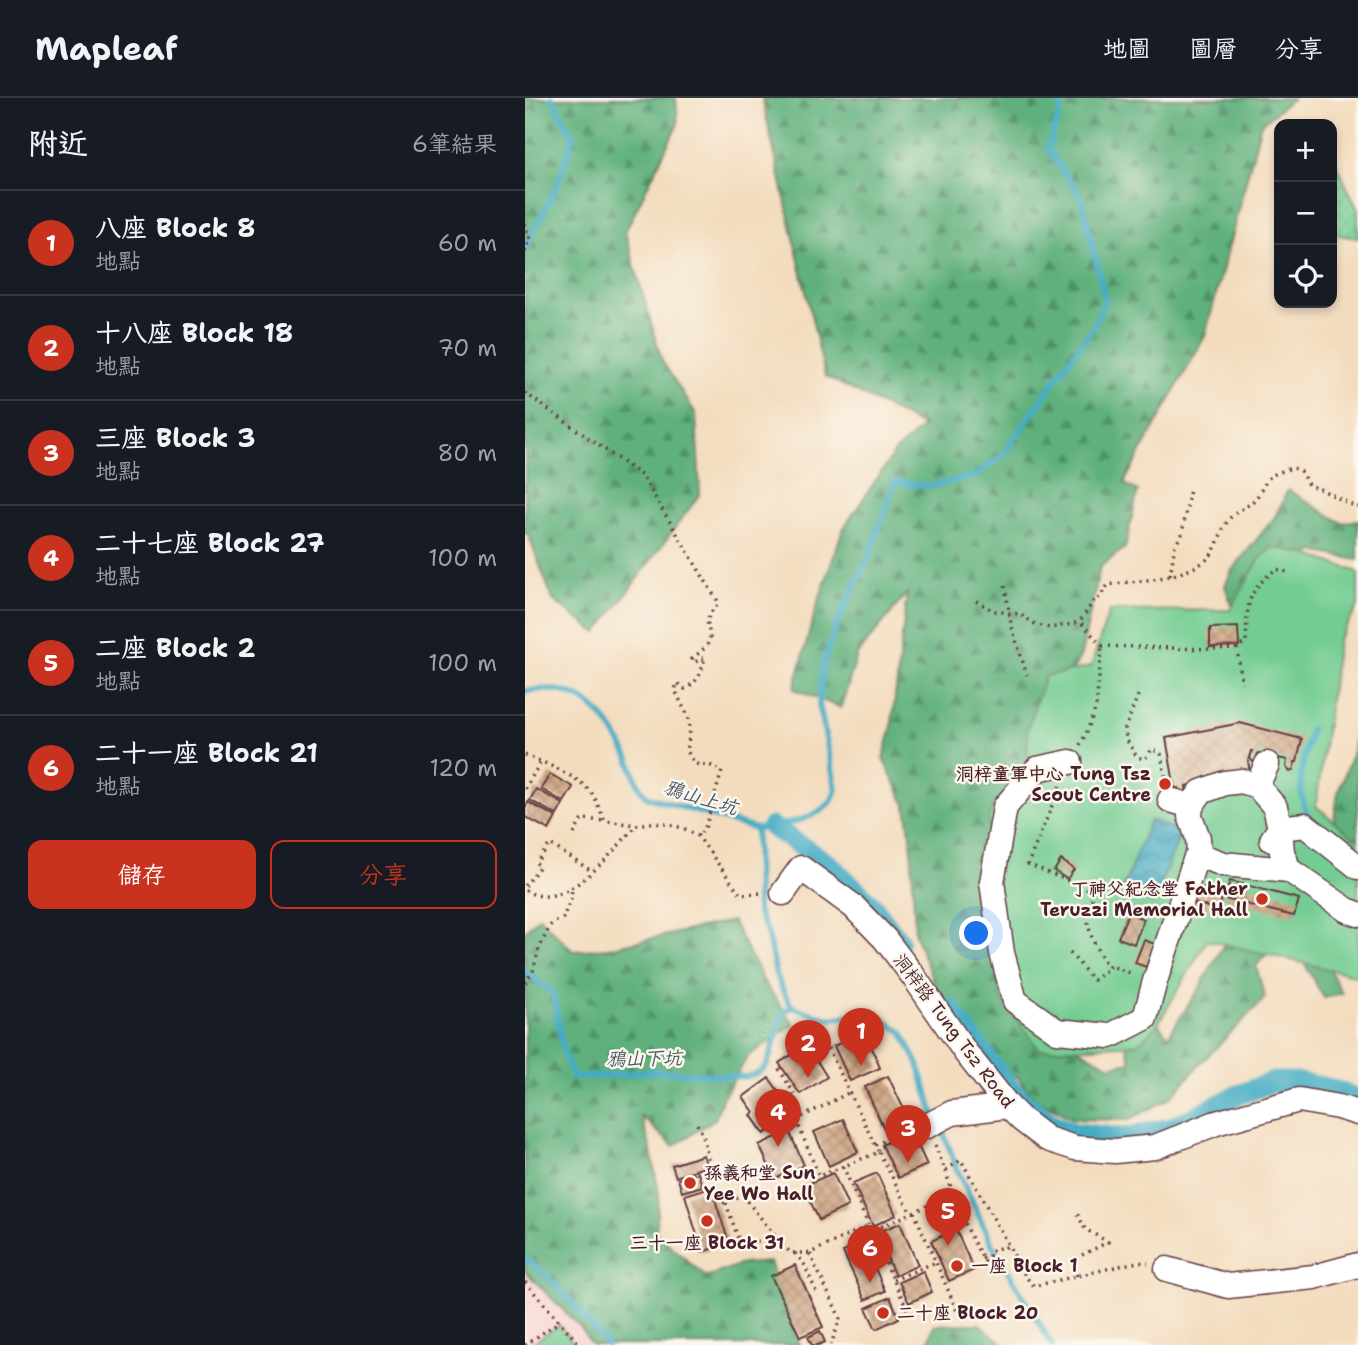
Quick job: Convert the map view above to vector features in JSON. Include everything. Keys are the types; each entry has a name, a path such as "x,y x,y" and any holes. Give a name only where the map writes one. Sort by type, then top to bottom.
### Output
{"street":[{"path":"1070,762 1037,769 1005,807 992,882 1002,953 1014,1000 1057,1031 1110,1036 1145,1018 1154,981 1199,855 1198,838 1190,816 1180,803 1225,783 1262,775 1275,807 1282,852 1289,870"},
{"path":"1280,828 1305,825 1358,867"},
{"path":"1256,866 1280,828"},
{"path":"1199,855 1223,864 1289,870 1347,910 1358,914"},
{"name":"洞梓路 Tung Tsz Road","path":"783,892 801,868 853,906 885,939 914,976 966,1053 1008,1106 1047,1139 1075,1148 1115,1151 1154,1147 1216,1123 1299,1100 1358,1113"},
{"path":"928,1125 952,1113 1008,1106"},
{"path":"1167,1269 1227,1286 1314,1277 1358,1265"}],"path":[{"path":"525,223 529,238 525,252"},
{"path":"525,393 642,476 717,600 718,605 707,620 710,637 708,646 692,659 695,662 705,657 700,674 694,683 685,689 677,683 675,690 689,719 687,751 697,764 712,766 722,771 705,828 698,836"},
{"path":"976,601 994,611 1020,614 1035,624 1049,628 1073,624 1080,621 1108,585 1170,575 1204,562 1216,550 1230,519 1258,496 1272,474 1289,468 1300,470 1308,485 1358,507"},
{"path":"1170,575 1175,547 1182,534 1190,489"},
{"path":"1102,646 1237,648 1246,642 1248,602 1260,581 1276,569 1287,572"},
{"path":"1005,586 1009,614 1027,675"},
{"path":"1080,621 1102,646 1096,707 1028,864 1093,891 1092,905 1085,909 1098,955 1107,966 1154,981"},
{"path":"1237,648 1242,683"},
{"path":"1138,695 1125,729 1126,739 1137,757 1146,760 1151,749 1161,754"},
{"path":"525,755 578,781 592,794 605,821"},
{"path":"525,789 541,761"},
{"path":"574,834 582,819 637,825 667,824 684,828 698,836 740,894"},
{"path":"593,872 550,844 536,863 540,866 525,888 531,894 547,896 572,887 593,872 637,825"},
{"path":"526,981 533,971 539,949 552,923 563,918 571,899 572,887"},
{"path":"1070,953 1093,980 1111,966"},
{"path":"828,1048 875,1145 912,1212 958,1313"},
{"path":"779,1069 795,1095 796,1120 819,1176 879,1152"},
{"path":"796,1120 850,1092"},
{"path":"875,1145 925,1122 928,1125 960,1212 982,1259 993,1273"},
{"path":"697,1124 722,1203 743,1196 791,1253 810,1253 868,1226"},
{"path":"946,1170 961,1160 1026,1277 1034,1286 1139,1262 1167,1269"},
{"path":"843,1166 912,1320"},
{"path":"871,1231 954,1193"},
{"path":"726,1203 738,1238 781,1242"},
{"path":"1077,1213 1085,1229 1108,1242 1072,1260 1077,1276"},
{"path":"982,1259 989,1256 989,1252 1008,1244"},
{"path":"795,1253 804,1264 818,1296"},
{"path":"810,1253 840,1318 831,1345"},
{"path":"893,1280 936,1262"},
{"path":"525,1282 580,1345"},
{"path":"525,1345 560,1321"},
{"path":"574,1338 574,1345"}],"shaded area":[{"path":"525,1258 607,1345 525,1345"}],"green space":[{"path":"525,98 676,98 678,124 625,232 662,361 696,414 700,494 597,633 553,600 528,534 525,534"},
{"path":"762,98 1293,98 1261,124 1205,336 1124,483 1138,491 1125,548 1100,567 1081,655 1043,724 1061,780 1042,803 1025,835 1010,844 983,911 1039,1028 1110,1066 1131,1062 1117,1012 1127,984 1168,1036 1199,989 1229,935 1252,927 1295,934 1322,956 1342,993 1324,998 1292,942 1274,945 1256,966 1265,998 1170,1098 1129,1120 1073,1119 1034,1098 1017,1076 983,1094 947,1016 915,935 911,839 906,805 883,759 891,731 907,593 857,655 841,708 794,689 815,612 843,529 895,452 923,426 825,376"},
{"path":"1337,166 1358,210 1358,238 1338,235"},
{"path":"1288,490 1342,523 1358,520 1358,560 1313,551 1276,594 1236,619 1225,586 1232,570 1275,517"},
{"name":"洞梓童軍中心 Tung Tsz Scout Centre","path":"1272,547 1309,555 1358,572 1358,607 1338,639 1316,806 1354,838 1358,837 1358,976 1207,940 1156,1027 1137,1044 1040,1050 1001,998 988,888 989,816 1028,762 1027,730 1045,676 1091,667 1109,611 1230,610 1259,560"},
{"path":"1358,711 1358,855 1328,860 1338,793 1353,751"},
{"path":"539,917 573,951 608,948 732,921 765,984 794,1024 748,1056 722,1099 715,1119 673,1146 641,1116 651,1150 659,1195 656,1233 706,1277 742,1264 770,1262 799,1345 592,1345 581,1328 525,1271 525,931"},
{"path":"979,1324 1005,1345 927,1345 934,1325"},
{"path":"559,1325 575,1345 530,1345"}],"water":[{"path":"1150,820 1181,832 1153,903 1122,891"}],"building":[{"path":"1238,627 1239,646 1210,647 1210,628"},
{"path":"1240,723 1302,739 1293,770 1290,772 1286,767 1287,760 1258,753 1253,762 1250,758 1251,751 1248,761 1250,772 1186,786 1187,795 1179,796 1178,788 1175,789 1166,738"},
{"path":"550,774 573,787 564,802 541,789"},
{"path":"536,789 563,804 557,815 530,800"},
{"path":"528,802 556,817 549,830 525,817"},
{"path":"1061,860 1074,869 1067,879 1054,871"},
{"name":"丁神父紀念堂 Father Teruzzi Memorial Hall","path":"1230,881 1299,899 1294,916 1225,899"},
{"path":"1190,885 1223,893 1219,910 1186,901"},
{"path":"1128,913 1144,919 1134,944 1118,938"},
{"path":"1144,940 1155,944 1146,967 1135,963"},
{"path":"867,1036 880,1068 850,1081 834,1046 849,1039 851,1044"},
{"path":"807,1045 827,1077 800,1094 779,1063"},
{"path":"888,1076 908,1118 884,1129 865,1087"},
{"path":"769,1078 780,1093 772,1100 785,1119 764,1134 751,1115 754,1112 743,1097"},
{"path":"843,1119 858,1152 829,1166 814,1132"},
{"path":"789,1131 804,1165 775,1179 759,1145"},
{"path":"911,1131 927,1165 898,1178 882,1145"},
{"path":"703,1155 707,1166 676,1177 672,1165"},
{"name":"孫義和堂 Sun Yee Wo Hall","path":"698,1173 702,1186 682,1192 678,1179"},
{"path":"833,1173 848,1206 819,1220 803,1186"},
{"path":"877,1173 896,1215 873,1226 853,1183"},
{"path":"711,1187 729,1243 702,1252 685,1195"},
{"path":"900,1223 918,1265 895,1276 876,1233"},
{"path":"956,1230 974,1270 949,1281 931,1241"},
{"path":"864,1243 885,1291 865,1300 843,1252"},
{"path":"795,1265 823,1327 800,1337 771,1276"},
{"path":"923,1271 932,1292 909,1303 899,1282"},
{"name":"二十座 Block 20","path":"890,1297 899,1318 876,1329 866,1308"},
{"path":"820,1331 825,1342 812,1345 808,1337"}],"waterway":[{"path":"525,248 557,186 573,137 552,98"},
{"path":"935,1117 918,1064 902,1032 872,1012 830,1019 792,1007 776,974 767,932 757,911 756,829 814,815 829,804 833,797 836,789 819,704 823,665 837,623 869,557 895,482 931,486 975,476 1003,455 1095,324 1105,299 1081,198 1048,149 1064,98"},
{"name":"鴉山上坑","path":"525,691 557,690 588,703 605,720 618,739 638,784 648,797 756,829"},
{"path":"1306,811 1301,780 1311,729"},
{"path":"772,827 830,865 872,905 899,941"},
{"name":"鴉山下坑","path":"525,972 550,990 554,997 564,1054 573,1077 653,1071 746,1077 759,1073 767,1065 783,1012 792,1007"},
{"path":"950,1009 1000,1077 1024,1102 1049,1122 1074,1133 1123,1138 1172,1128 1238,1095 1273,1082 1296,1082 1328,1088 1358,1099"},
{"path":"941,1126 956,1167 993,1246 1052,1345"},
{"path":"525,1258 569,1299 607,1345"}],"place":[{"name":"洞梓童軍中心 Tung Tsz Scout Centre","path":"1165,784"},
{"name":"丁神父紀念堂 Father Teruzzi Memorial Hall","path":"1262,899"},
{"name":"八座 Block 8","path":"861,1066"},
{"name":"十八座 Block 18","path":"808,1078"},
{"name":"二十七座 Block 27","path":"778,1147"},
{"name":"三座 Block 3","path":"908,1163"},
{"name":"孫義和堂 Sun Yee Wo Hall","path":"690,1183"},
{"name":"三十一座 Block 31","path":"707,1221"},
{"name":"二座 Block 2","path":"948,1246"},
{"name":"一座 Block 1","path":"957,1266"},
{"name":"二十一座 Block 21","path":"870,1283"},
{"name":"二十座 Block 20","path":"883,1313"}]}
